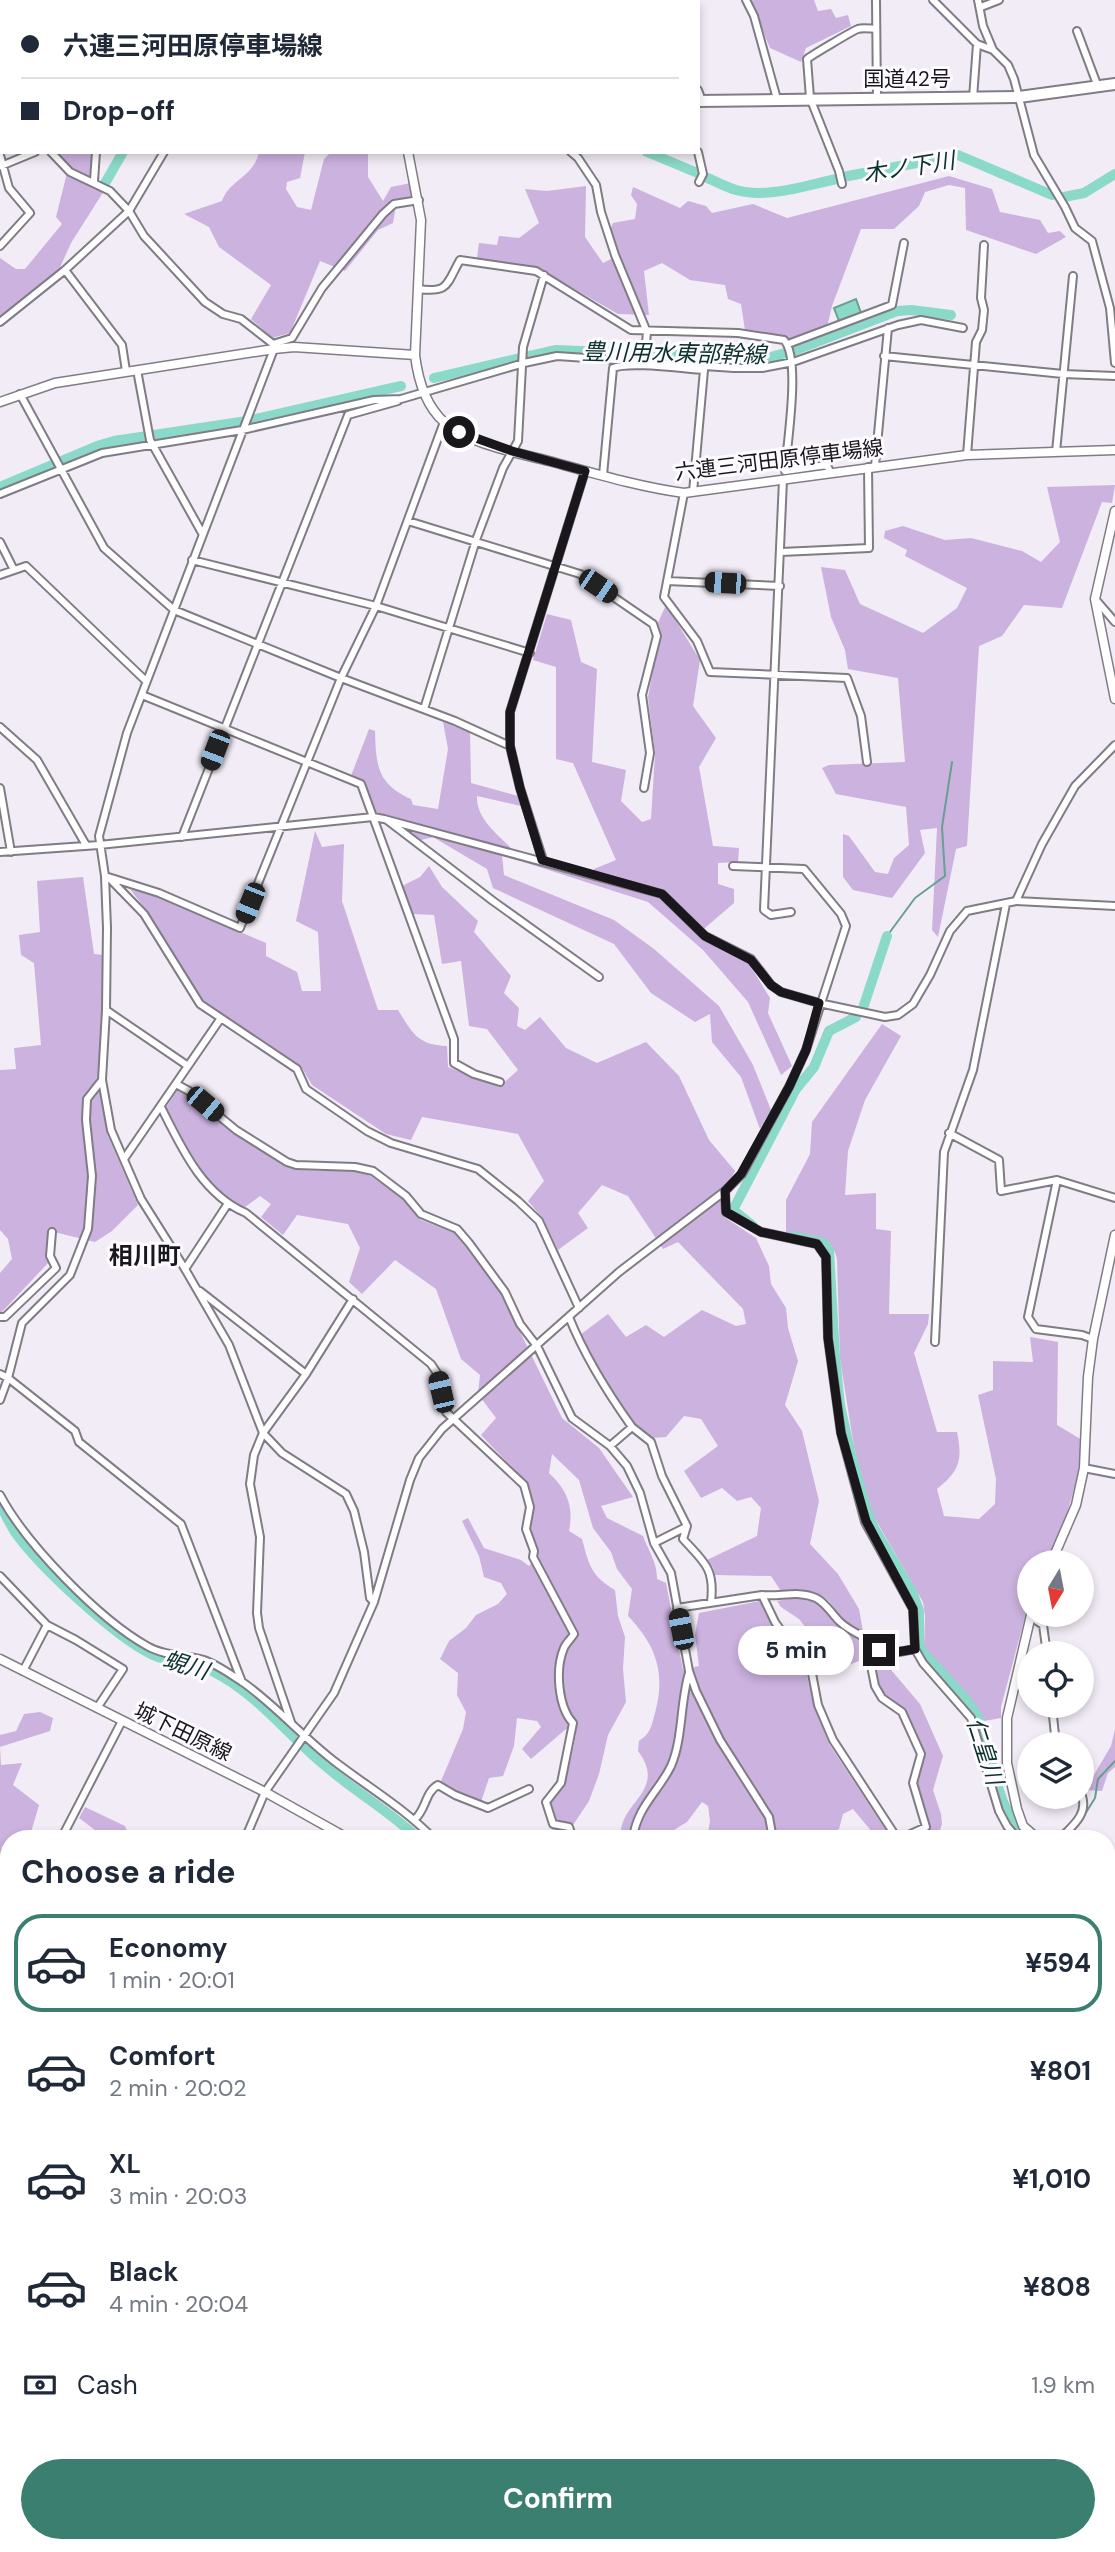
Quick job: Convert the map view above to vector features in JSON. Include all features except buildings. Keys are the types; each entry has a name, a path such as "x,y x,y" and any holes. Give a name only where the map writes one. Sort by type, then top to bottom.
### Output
{"highway":[{"name":"国道42号","path":"700,97 1018,97 1115,84"}],"main road":[{"name":"六連三河田原停車場線","path":"408,154 421,220 415,355 417,372 430,406 444,422 471,438 585,471 689,492 967,454 1115,450"},
{"path":"0,402 55,383 180,365 274,346 415,355"},
{"path":"1115,510 1095,600 1115,699"},
{"path":"1057,1550 1076,1505 1084,1468 1088,1377 1093,1339 1115,1235"},
{"path":"1028,1628 1007,1718 1007,1763 1020,1818 1028,1830"},
{"name":"城下田原線","path":"0,1659 265,1791 333,1830"}],"street":[{"path":"747,0 754,16 776,99"},
{"path":"876,0 877,99"},
{"path":"933,0 977,44 993,50"},
{"path":"999,0 980,3 983,26 993,50 1008,65 1014,79 1034,155 1075,228 1092,241 1110,308 1115,363"},
{"path":"842,184 810,98 807,60 811,55 858,29 876,29"},
{"path":"1077,31 1098,87"},
{"path":"973,98 977,44"},
{"path":"1,166 30,154"},
{"path":"53,154 70,172 94,181 110,191 129,211 144,236 205,302 223,314 241,319 274,346"},
{"path":"94,181 96,154"},
{"path":"0,322 65,270 129,211 163,154"},
{"path":"574,154 596,185 601,212 615,255 647,332 644,364"},
{"path":"698,154 703,174 699,182"},
{"path":"0,155 9,188 30,213 0,246"},
{"path":"374,1602 370,1598 364,1552 354,1511 346,1494 282,1452 263,1433 229,1345 141,1199 111,1130 102,1080 106,1010 107,877 99,836 127,733 274,346 292,338 322,288 383,214 394,204 419,200"},
{"path":"788,344 888,309 892,305 904,243"},
{"path":"967,454 976,342 982,330 984,310 981,298 985,245"},
{"path":"418,289 437,292 444,287 460,260 536,271 631,330 738,333 780,339 788,344 793,362 785,471 827,465 830,472"},
{"path":"65,270 122,345 126,371"},
{"path":"424,709 476,540 518,441 523,347 544,275"},
{"path":"1056,452 1073,276"},
{"path":"603,475 613,368 644,364 762,368 793,362 888,328 921,320 963,328"},
{"path":"782,552 869,548 872,467 888,328"},
{"path":"0,494 103,453 243,428 374,400 401,399 556,356 704,370 689,492 664,597 697,641 710,671 847,678 861,716 867,762"},
{"path":"884,356 1063,374 1115,376"},
{"path":"136,370 151,443 202,533"},
{"path":"20,394 104,548 174,610 510,746"},
{"path":"181,837 348,415 392,404 401,399"},
{"path":"107,877 159,893 240,928 341,678 376,606 444,422"},
{"path":"542,860 510,746 510,712 585,471"},
{"path":"783,480 782,552 764,910 771,915 791,912"},
{"path":"408,521 579,574 653,624 657,636 642,695 650,753 644,788"},
{"path":"0,542 14,570"},
{"path":"192,560 376,606 530,653"},
{"path":"0,575 26,566 146,681"},
{"path":"667,581 780,586"},
{"path":"1095,600 1115,622"},
{"path":"142,695 361,785 454,1039 454,1063 474,1074 500,1082"},
{"path":"0,727 37,760 86,845"},
{"path":"1016,901 1042,844 1075,786 1115,745"},
{"path":"0,789 11,852"},
{"path":"0,852 99,845 373,817 384,819 662,894 705,936 751,960 771,985 781,992 885,1017 898,1015 913,1004 950,931 967,911 1016,901 1115,906"},
{"path":"384,819 600,977"},
{"path":"251,1830 265,1791 334,1693 374,1602 419,1458 442,1429 619,1272 725,1191 741,1174 789,1087 806,1050 846,926 841,914 804,869 733,866"},
{"path":"107,877 144,914 200,1004 297,1069 306,1089 367,1131 391,1143 478,1169 539,1221 579,1308"},
{"path":"935,1342 944,1152 973,1070 1006,904"},
{"path":"106,1010 188,1066"},
{"path":"124,1160 221,1018"},
{"path":"0,1400 22,1323 70,1275 88,1229 92,1175 86,1120 87,1099 102,1080"},
{"path":"176,1084 189,1091 236,1130 286,1162 296,1165 355,1167 373,1171 406,1196 421,1214 457,1229 505,1292 520,1324 537,1346 572,1418 610,1446 627,1466 640,1493 654,1543 671,1573 689,1671 696,1691 720,1740 769,1817 771,1830"},
{"path":"161,1107 202,1178 228,1205 246,1213 431,1364 437,1373 446,1412 524,1485 530,1507 526,1529 534,1551 533,1557 574,1634 564,1649 558,1680 567,1717 573,1723 561,1783 546,1802 553,1825 569,1827 570,1830"},
{"path":"949,1133 999,1160 1000,1191 1057,1180 1115,1198"},
{"path":"1057,1180 1028,1317 1036,1329 1093,1339"},
{"path":"725,1191 726,1212 761,1232 817,1244 826,1257 828,1338 841,1433 866,1521 913,1609 915,1649 923,1663 971,1718 999,1811 1010,1830"},
{"path":"185,1269 228,1205"},
{"path":"0,1318 5,1317 57,1268 50,1256 52,1232"},
{"path":"196,1288 306,1374"},
{"path":"291,1722 259,1628 257,1613 260,1537 250,1484 254,1455 263,1433 306,1374 353,1299"},
{"path":"569,1317 608,1394 632,1427 651,1441 662,1476 687,1526 684,1539 708,1567 713,1584 711,1602"},
{"path":"0,1374 75,1431 79,1442 181,1524 242,1682"},
{"path":"610,1446 632,1427"},
{"path":"1084,1468 1115,1474"},
{"path":"0,1495 16,1522 43,1554 106,1615 148,1646 206,1661 242,1682 291,1722 303,1738 415,1819 425,1830"},
{"path":"654,1543 687,1526"},
{"path":"0,1576 47,1625 123,1669 97,1708"},
{"path":"677,1608 762,1595 774,1597 798,1593 815,1597 825,1604 838,1620 851,1631 869,1640 879,1650 891,1653 915,1649"},
{"path":"762,1595 775,1622 789,1642 810,1663 818,1705 832,1740 892,1830"},
{"path":"23,1671 47,1625"},
{"path":"869,1640 868,1651 875,1686 882,1698 902,1712 921,1754 913,1783 926,1827 919,1830"},
{"path":"635,1830 650,1795 664,1778 674,1758 689,1671"},
{"path":"66,1830 122,1721"},
{"path":"415,1819 420,1815 433,1788 438,1785 455,1796 488,1808 529,1788"},
{"path":"1068,1830 1082,1815 1083,1809"}],"shaded area":[{"path":"750,0 814,0 818,11 831,9 836,18 848,15 851,26 806,48 801,62 770,48"},
{"path":"50,154 99,154 97,180 109,183 71,243 58,272 0,318 0,258 16,269 25,269 62,224 56,217 67,173"},
{"path":"258,154 305,154 300,178 287,182 286,189 297,207 311,210 324,159 329,154 368,154 368,177 383,201 391,187 411,183 413,196 397,199 393,223 378,230 345,271 320,261 290,333 272,338 251,319 271,285 219,247 209,227 184,214 222,201 230,188 247,173"},
{"path":"949,176 992,189 1000,212 1040,220 1048,233 1060,231 1066,237 1036,254 966,230 965,188 949,185 925,192 919,206 894,229 861,229 832,306 827,327 789,341 785,336 745,330 741,304 728,299 725,285 690,280 662,263 644,271 649,315 618,314 536,267 477,258 479,243 497,245 499,236 519,238 539,223 525,189 547,191 586,186 585,237 603,263 619,255 610,230 613,223 635,219 637,204 631,195 633,187 680,208 688,201 706,206 712,213 753,204 787,218"},
{"path":"856,299 861,313 839,321 834,308"},
{"path":"1115,485 1112,503 1102,502 1062,608 1024,605 1002,636 979,646 967,846 956,849 938,937 932,930 937,828 920,830 925,853 892,898 853,890 843,877 843,834 849,836 875,872 888,874 894,858 909,845 906,807 836,794 822,768 829,765 905,762 898,678 848,669 845,650 831,617 821,567 845,570 860,604 923,633 957,608 967,588 905,556 907,550 884,538 885,531 903,526 945,540 971,538 1022,551 1041,562 1060,542 1047,487"},
{"path":"666,605 700,660 693,706 716,738 699,767 713,846 739,848 738,862 718,863 718,884 734,889 734,903 699,933 703,938 748,962 770,998 768,1013 792,1066 781,1075 748,1002 703,950 648,902 502,855 504,875 614,920 654,949 719,1006 753,1065 771,1110 760,1129 741,1077 712,1042 710,1014 695,1022 651,993 614,944 493,888 487,869 433,837 421,840 387,816 375,813 365,782 351,776 369,729 375,731 378,764 385,780 391,787 411,799 413,805 438,809 448,749 443,722 470,732 471,783 518,796 521,806 477,796 483,818 510,847 509,853 593,876 594,869 616,860 573,763 556,759 556,667 533,660 547,614 571,620 581,662 597,669 592,762 626,770 621,801 642,822 651,819 655,754 648,697 660,634 657,625"},
{"path":"315,831 322,847 344,844 342,901 378,1010 398,1010 417,1037 429,1043 447,1046 448,1067 499,1087 518,1070 487,1029 469,1026 461,961 442,964 434,915 413,914 402,886 420,877 429,866 442,887 478,921 474,932 511,976 504,993 519,1008 517,1026 525,1030 540,1017 566,1048 597,1063 646,1042 679,1076 709,1140 735,1171 724,1192 724,1217 756,1238 769,1266 771,1284 786,1308 788,1328 798,1361 785,1405 802,1431 819,1501 810,1544 838,1574 859,1609 863,1631 848,1624 830,1602 820,1595 798,1590 781,1591 771,1576 715,1575 707,1560 757,1536 761,1508 751,1497 737,1501 722,1488 701,1498 684,1471 718,1446 701,1419 684,1416 666,1437 653,1438 632,1422 611,1392 580,1335 608,1314 626,1337 646,1325 664,1337 702,1310 736,1326 746,1324 743,1309 678,1242 663,1249 628,1196 602,1185 578,1213 588,1228 558,1250 544,1220 528,1201 544,1181 518,1134 422,1117 411,1140 386,1134 312,1085 301,1066 204,1002 130,889 155,896 266,943 266,956 297,972 302,991 321,991 318,932 296,921"},
{"path":"83,877 94,954 104,955 98,1080 108,1136 138,1205 112,1231 95,1242 50,1231 46,1255 49,1262 0,1314 0,1273 12,1259 8,1239 0,1230 0,1070 16,1069 14,1048 41,1045 34,963 21,955 19,935 40,932 37,881"},
{"path":"882,1024 901,1036 865,1100 848,1151 845,1195 876,1193 876,1229 891,1231 889,1314 929,1314 928,1324 914,1353 937,1432 957,1432 960,1451 955,1471 937,1489 944,1516 979,1519 995,1504 996,1479 978,1395 993,1390 993,1361 1033,1362 1030,1337 1058,1342 1057,1425 1082,1440 1080,1456 1074,1488 1052,1550 1017,1550 1017,1628 1022,1628 1001,1707 1001,1718 984,1721 924,1648 923,1602 870,1510 854,1447 840,1359 837,1259 834,1250 825,1240 786,1232 786,1200 810,1154 812,1122"},
{"path":"178,1089 189,1094 235,1134 281,1164 295,1170 354,1171 371,1176 402,1198 421,1220 455,1233 501,1293 562,1418 599,1448 633,1497 601,1506 607,1518 643,1536 654,1562 657,1579 666,1583 683,1670 699,1666 695,1635 699,1613 760,1601 780,1635 806,1664 814,1707 829,1744 886,1830 870,1830 853,1809 843,1814 837,1830 708,1830 708,1806 702,1802 687,1822 674,1830 622,1830 626,1816 645,1787 648,1777 646,1765 638,1751 639,1741 648,1732 652,1722 658,1699 659,1672 646,1638 628,1616 632,1589 617,1569 611,1552 593,1528 579,1480 552,1454 549,1473 568,1499 571,1514 569,1531 582,1539 589,1563 596,1575 615,1590 618,1616 625,1637 623,1669 626,1702 608,1735 599,1774 589,1801 573,1825 567,1825 568,1830 553,1830 544,1807 558,1793 570,1765 576,1734 566,1729 531,1759 522,1749 541,1727 537,1721 517,1718 514,1746 503,1776 489,1778 481,1802 456,1794 441,1781 463,1729 466,1712 457,1695 458,1673 440,1659 449,1641 466,1628 476,1615 498,1604 507,1594 501,1583 484,1577 479,1556 462,1521 468,1518 484,1548 521,1560 529,1566 538,1555 531,1529 532,1507 528,1484 481,1435 496,1418 478,1394 480,1375 461,1359 436,1289 395,1260 362,1294 349,1282 360,1248 348,1224 297,1215 283,1235 261,1217 271,1204 260,1196 245,1207 218,1191 207,1180 165,1109"},
{"path":"796,1597 814,1601 849,1633 866,1641 878,1653 887,1654 892,1671 920,1704 943,1756 933,1790 941,1814 940,1830 926,1830 930,1828 917,1783 924,1756 904,1709 879,1688 867,1666 859,1661 838,1669 799,1619 781,1607 777,1601"},
{"path":"40,1712 53,1718 50,1731 0,1747 0,1735 16,1731 24,1714"},
{"path":"1115,1729 1115,1767 1108,1773 1102,1791 1094,1791 1094,1775 1111,1746"},
{"path":"0,1747 1,1765 22,1763 13,1785 39,1805 32,1830 0,1830"},
{"path":"85,1807 125,1826 127,1830 95,1830 79,1818"}],"waterway":[{"name":"木ノ下川","path":"104,185 122,154"},
{"name":"木ノ下川","path":"652,154 700,174"},
{"name":"木ノ下川","path":"843,177 958,155 1052,195"},
{"name":"木ノ下川","path":"1064,197 1084,193 1115,174"},
{"name":"木ノ下川","path":"705,177 736,190 761,193 837,179"},
{"name":"豊川用水東部幹線","path":"434,378 555,350 767,358 793,351 897,311 951,315"},
{"name":"豊川用水東部幹線","path":"0,487 114,441 247,421 401,386"},
{"path":"887,936 915,898 945,876 942,827 952,762"},
{"path":"863,1008 887,936"},
{"path":"753,1226 733,1210 796,1089 814,1067 829,1031 856,1017"},
{"name":"仁皇川","path":"792,1236 823,1243 829,1250 840,1405 867,1511 874,1528 913,1594 919,1611 919,1645 976,1713 1002,1798 1008,1813 1020,1830"},
{"name":"蜆川","path":"0,1504 13,1529 26,1546 99,1618 153,1655 207,1668 244,1691 323,1764 409,1830"},
{"path":"1082,1819 1095,1798 1098,1779 1115,1761"}],"district":[{"name":"相川町","path":"145,1255"}],"route":[{"path":"459,432 512,451 585,471 510,712 510,746 542,860 662,894 705,936 751,960 771,985 781,992 819,1003 806,1050 789,1087 741,1174 725,1191 726,1212 761,1232 817,1244 826,1257 828,1338 841,1433 866,1521 913,1609 915,1649 891,1653 879,1650"}]}
